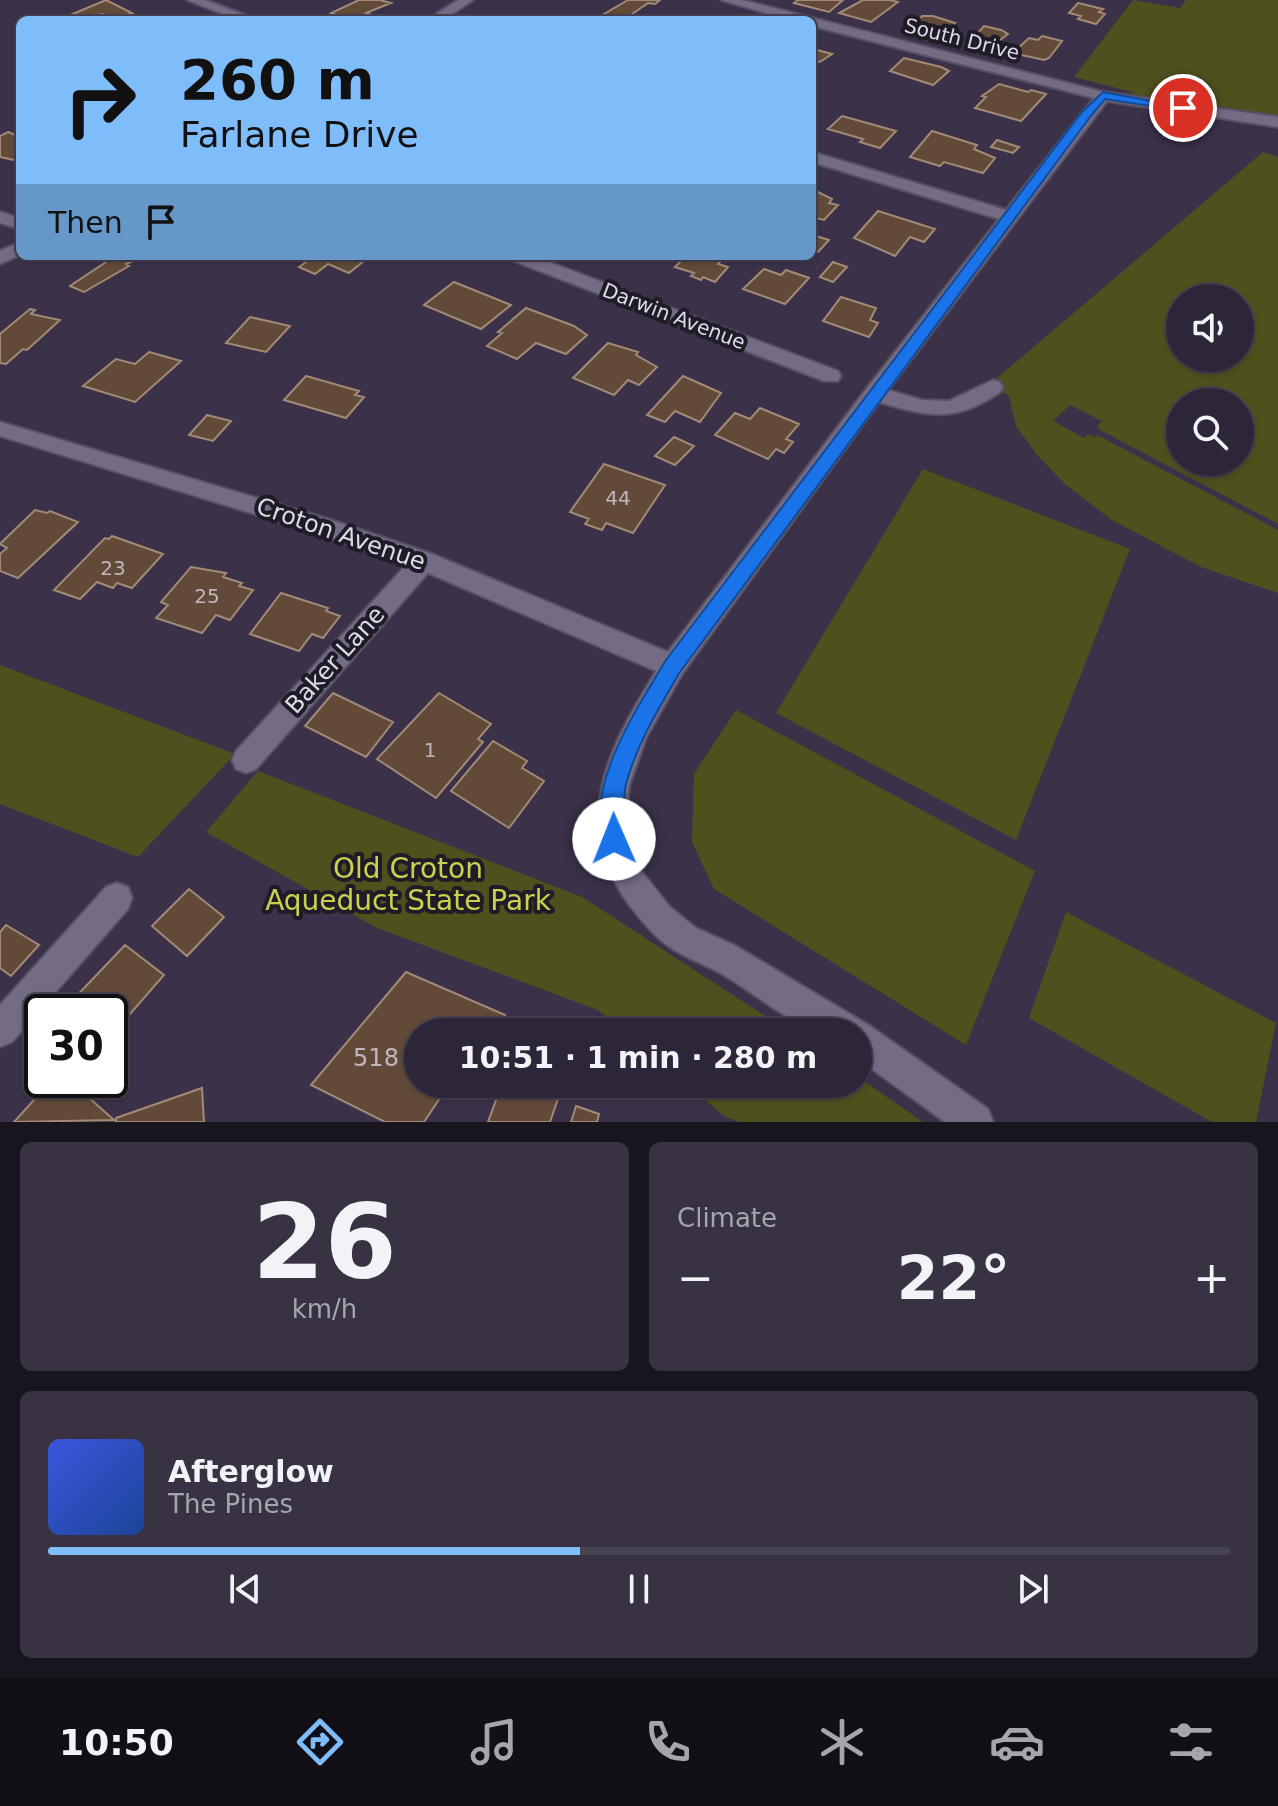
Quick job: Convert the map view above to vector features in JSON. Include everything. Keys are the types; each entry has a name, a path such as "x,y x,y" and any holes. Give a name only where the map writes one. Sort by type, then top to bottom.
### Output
{"street":[{"path":"193,0 239,16"},
{"path":"441,16 467,0"},
{"path":"727,0 789,16"},
{"name":"South Drive","path":"816,23 1103,96 1278,122"},
{"path":"825,1018 723,956 685,939 659,918 626,875 614,839 612,815 615,786 633,734 673,666 874,393 1103,96"},
{"path":"816,158 1011,217"},
{"name":"Darwin Avenue","path":"527,260 831,376"},
{"path":"874,393 928,408 953,409 969,405 993,387"},
{"name":"Croton Avenue","path":"0,429 277,512 424,561 673,666"},
{"name":"Baker Lane","path":"246,760 424,561"},
{"path":"0,1030 117,898"},
{"path":"872,1048 975,1122"}],"green space":[{"path":"1133,0 1180,8 1186,0 1278,0 1278,121 1130,95 1132,92 1074,77"},
{"path":"1263,152 1278,157 1278,524 1187,476 1254,476 1254,388 1166,388 1166,465 1100,430 1097,426 1102,421 1070,405 1053,421 1084,438 1089,434 1097,435 1166,471 1166,476 1175,476 1278,530 1278,593 1201,567 1112,520 1066,485 1037,455 1016,426 1009,396 989,385"},
{"path":"923,469 1130,549 1016,840 776,713"},
{"path":"0,665 235,754 138,857 0,804"},
{"path":"736,710 1035,871 966,1045 714,889 692,842 694,774"},
{"name":"Old Croton Aqueduct State Park","path":"258,771 582,897 768,1018 607,1018 598,1010 377,928 206,832"},
{"path":"1066,912 1276,1023 1256,1122 1212,1122 1029,1018"},
{"path":"872,1087 923,1122 739,1122 724,1116 703,1098 872,1098"}],"building":[{"path":"106,0 132,13 124,16 68,16"},
{"path":"359,0 391,3 366,13 375,16 340,16 331,13"},
{"path":"628,0 660,0 655,4 648,3 629,16 604,14"},
{"path":"798,0 843,0 829,12 794,3"},
{"path":"863,0 898,2 871,22 839,13"},
{"path":"1078,3 1103,9 1099,12 1105,14 1096,24 1078,19 1081,16 1069,13"},
{"path":"922,16 955,23 940,37 911,29"},
{"path":"984,26 1008,34 990,48 969,43"},
{"path":"1042,36 1062,41 1049,58 1044,60 1017,54 1020,51 1016,50 1029,38 1038,40"},
{"path":"816,51 832,54 820,62 816,61"},
{"path":"904,58 949,71 933,85 890,71"},
{"path":"999,84 1046,94 1021,121 975,108 986,97 982,96"},
{"path":"842,116 896,131 880,148 860,142 863,139 828,129"},
{"path":"932,131 977,145 974,149 995,158 983,173 910,157"},
{"path":"8,132 16,135 16,160 0,157 0,136"},
{"path":"997,140 1019,147 1013,153 991,147"},
{"path":"816,191 832,199 829,203 838,205 824,220 816,218"},
{"path":"878,211 935,229 924,242 910,237 895,256 854,238"},
{"path":"816,236 829,240 818,252"},
{"path":"109,260 135,260 84,292 70,286"},
{"path":"309,260 365,260 349,273 328,264 315,274 299,267"},
{"path":"682,260 722,260 718,264 728,267 715,282 703,277 701,280 691,276 694,273 675,267"},
{"path":"833,262 847,267 833,282 820,277"},
{"path":"764,269 781,275 786,270 809,278 785,304 743,289"},
{"path":"454,282 511,305 481,329 424,305"},
{"path":"841,297 876,308 870,320 878,323 869,337 823,321"},
{"path":"526,308 574,326 587,335 566,354 536,343 517,359 487,346"},
{"path":"30,309 35,310 31,314 60,320 27,350 23,349 6,364 0,363 0,334"},
{"path":"250,317 290,326 266,352 226,343"},
{"path":"608,343 638,352 636,355 657,367 639,385 628,380 614,395 573,378"},
{"path":"149,352 181,361 135,402 83,386 116,359 135,364"},
{"path":"306,376 359,391 355,395 364,397 346,418 284,400"},
{"path":"683,376 721,393 700,422 675,411 665,422 647,415"},
{"path":"760,408 799,424 786,439 793,442 784,453 776,449 768,459 715,435 735,413 750,419"},
{"path":"207,415 231,421 213,441 189,435"},
{"path":"674,437 694,446 675,465 655,456"},
{"path":"604,464 665,485 633,533 606,523 602,530 585,524 589,519 570,512"},
{"path":"35,510 50,511 78,522 18,578 0,571 0,554 7,548 0,544"},
{"path":"112,536 163,554 132,588 117,583 113,588 97,582 80,599 54,590 105,538"},
{"path":"191,567 226,573 223,577 253,590 230,620 216,615 202,633 156,618 168,605 161,602"},
{"path":"281,593 328,608 326,611 340,616 323,638 312,634 299,651 250,634"},
{"path":"333,693 393,722 366,757 305,726"},
{"path":"439,693 491,724 478,739 483,742 436,798 377,759"},
{"path":"493,741 527,761 522,768 544,781 509,828 451,791"},
{"path":"189,889 224,917 187,956 152,926"},
{"path":"6,925 39,945 11,976 0,968 0,932"},
{"path":"125,945 164,975 128,1016 128,994 78,994"},
{"path":"406,972 505,1015 503,1018 404,1018 404,1098 440,1098 424,1122 385,1122 311,1085"},
{"path":"202,1088 204,1122 116,1122 116,1118"},
{"path":"36,1098 89,1098 114,1120 14,1122"},
{"path":"497,1098 558,1098 550,1122 488,1122"},
{"path":"576,1106 599,1114 597,1122 571,1122"}],"route":[{"path":"614,839 612,815 615,786 633,734 673,666 1086,114 1103,96 1183,108"}]}
